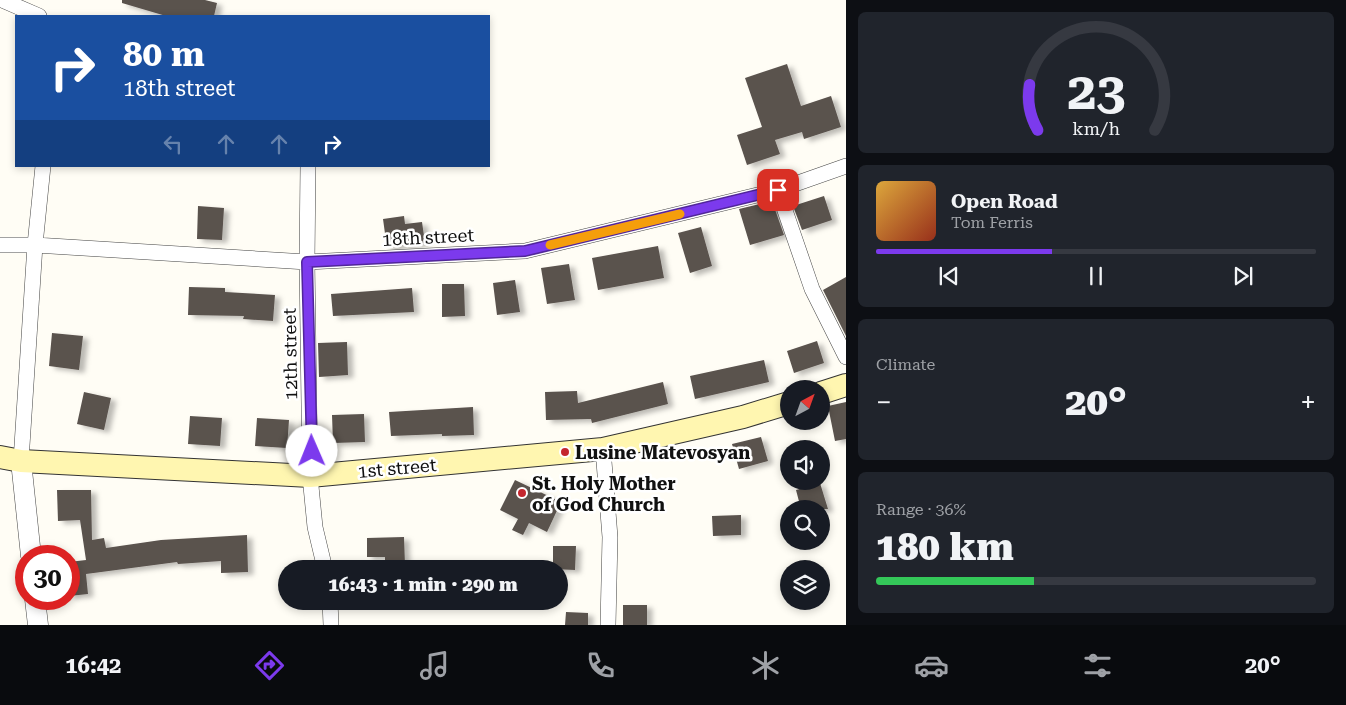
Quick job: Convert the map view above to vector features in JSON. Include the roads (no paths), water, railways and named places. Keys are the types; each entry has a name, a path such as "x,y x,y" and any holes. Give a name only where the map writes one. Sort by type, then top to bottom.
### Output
{"main road":[{"path":"830,390 846,385"},
{"name":"1st street","path":"11,459 310,476 603,449 743,416 780,405"}],"street":[{"path":"2,0 37,15"},
{"name":"18th street","path":"0,245 34,245 307,262 525,251 778,190 846,166"},
{"path":"29,545 11,459 43,167"},
{"name":"12th street","path":"308,167 307,262 310,476 315,527 323,560"},
{"path":"778,190 812,289 846,357"},
{"path":"603,449 610,537 608,625"},
{"path":"37,610 38,625"},
{"path":"330,610 331,625"}],"place":[{"name":"Lusine Matevosyan","path":"565,452"},
{"name":"St. Holy Mother of God Church","path":"522,493"}]}
